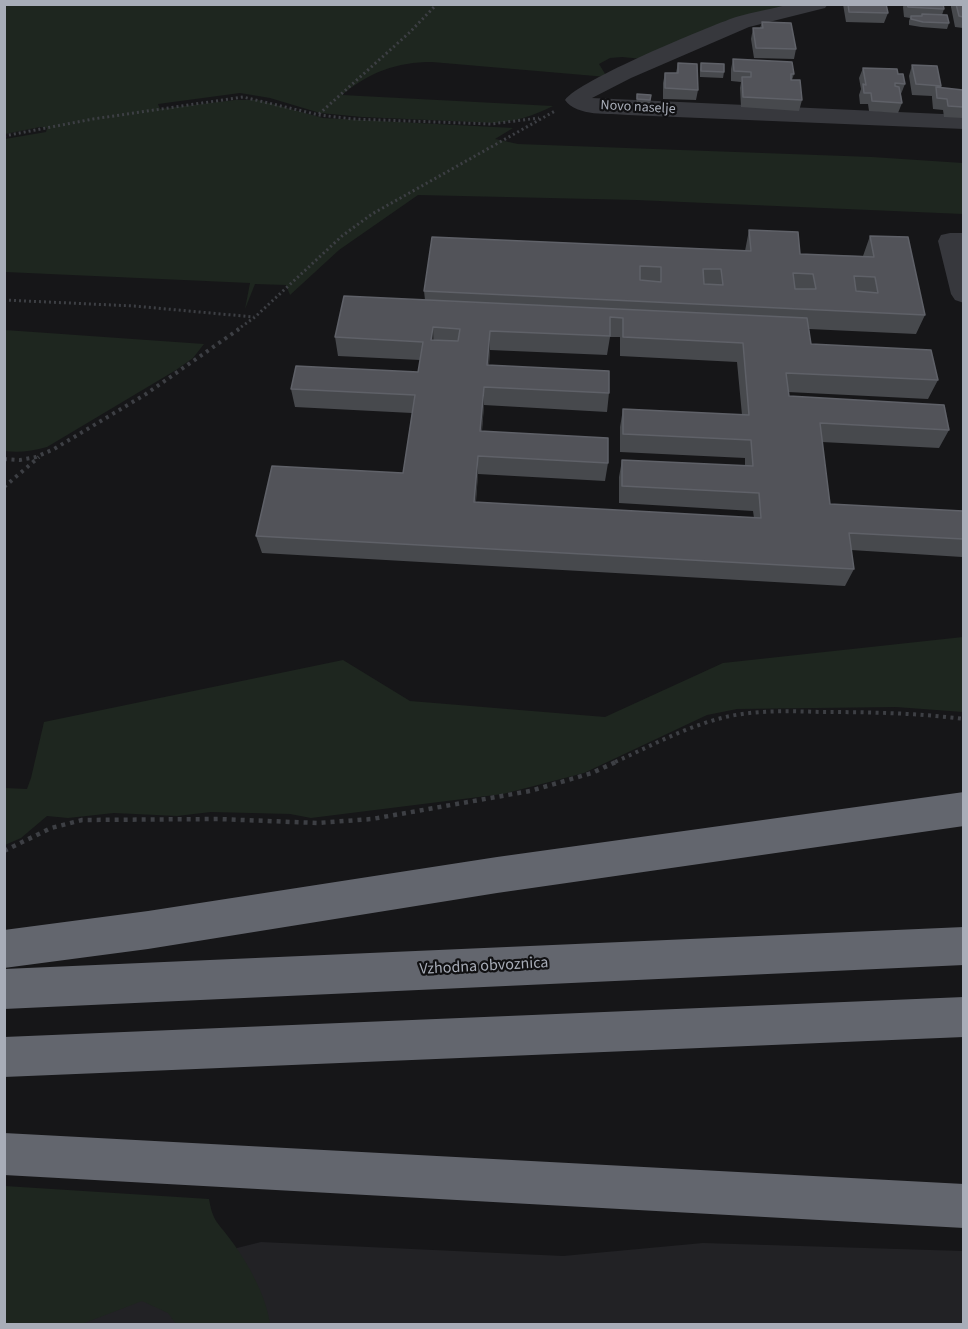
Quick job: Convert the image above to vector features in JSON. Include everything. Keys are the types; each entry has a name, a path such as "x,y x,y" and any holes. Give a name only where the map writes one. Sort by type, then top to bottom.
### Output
{"highway":[{"path":"4,949 963,809"},
{"name":"Vzhodna obvoznica","path":"4,990 963,946"},
{"path":"4,1057 963,1017"},
{"path":"4,1154 963,1206"}],"street":[{"name":"Novo naselje","path":"818,4 742,22 623,73 576,99 580,104 628,108 963,122"},
{"path":"963,241 950,241 963,294"}],"path":[{"path":"318,115 350,83 421,23 437,4"},
{"path":"4,136 105,117 243,97 263,99 318,115 355,119 483,126 514,123 545,116"},
{"path":"4,487 41,454 146,394 196,361 255,317 342,236 372,214 576,99"},
{"path":"4,300 134,306 255,317"},
{"path":"4,459 20,460 41,454"},
{"path":"4,851 51,828 82,820 219,819 317,823 372,819 443,808 530,791 592,773 693,727 731,716 771,711 853,712 930,714 963,719"}],"shaded area":[{"path":"5,5 805,5 653,60 610,58 599,64 607,77 419,62 395,66 373,74 342,95 553,106 525,118 503,122 362,117 320,113 270,98 240,93 158,104 160,109 235,100 258,100 323,118 513,128 495,139 518,144 872,157 963,163 963,214 636,200 418,195 339,250 290,295 286,285 255,284 245,309 250,283 5,272 5,139 46,132 47,128 40,127 5,134"},
{"path":"5,330 204,344 193,358 176,370 47,447 10,452 4,451"},
{"path":"963,637 963,712 896,707 737,709 707,715 584,773 503,794 311,818 290,814 211,812 177,816 114,813 68,818 47,816 21,838 5,845 5,788 27,789 44,722 343,660 410,701 605,717 723,663"},
{"path":"5,1186 209,1199 216,1221 250,1269 265,1302 270,1324 176,1324 168,1313 142,1301 82,1324 5,1324"},
{"path":"261,1242 563,1256 703,1243 963,1251 963,1324 5,1324 4,1320 173,1264"}],"building":[{"path":"848,4 886,4 888,13 849,12"},
{"path":"907,4 943,4 944,9 908,7"},
{"path":"956,4 963,4 963,17 959,16"},
{"path":"922,14 947,15 949,23 911,19 911,16 922,16"},
{"path":"762,22 791,23 796,49 756,48 753,28 763,28"},
{"path":"733,59 792,62 794,74 791,74 791,80 800,80 802,100 743,97 742,77 751,77 751,72 734,71"},
{"path":"678,63 697,64 698,90 665,88 665,73 678,73"},
{"path":"701,63 724,64 724,72 701,71"},
{"path":"912,65 937,66 941,86 916,84"},
{"path":"863,68 897,69 898,74 903,74 905,84 895,83 895,86 899,87 902,103 872,101 871,93 864,93 863,84 866,85"},
{"path":"936,87 963,90 963,107 948,106 947,99 937,98"},
{"path":"637,94 651,95 650,100 637,99"},
{"path":"749,230 798,232 800,254 874,257 870,236 908,237 925,315 424,291 432,237 751,251","holes":["640,266 661,267 661,282 640,280","703,269 721,269 723,285 704,284","793,273 813,274 816,289 795,289","854,276 875,277 878,293 856,291"]},
{"path":"344,296 807,318 811,344 931,350 938,380 786,373 789,396 944,405 949,430 820,423 830,504 963,511 963,539 849,533 854,569 256,536 272,466 403,473 415,395 291,389 296,366 418,372 423,342 335,337","holes":["610,317 623,318 623,337 743,343 749,415 623,409 623,434 751,440 753,466 622,460 622,486 759,493 761,518 474,502 478,456 608,463 608,438 480,431 484,387 609,393 609,371 487,365 490,331 610,336","433,327 460,329 458,341 431,340"]}]}
